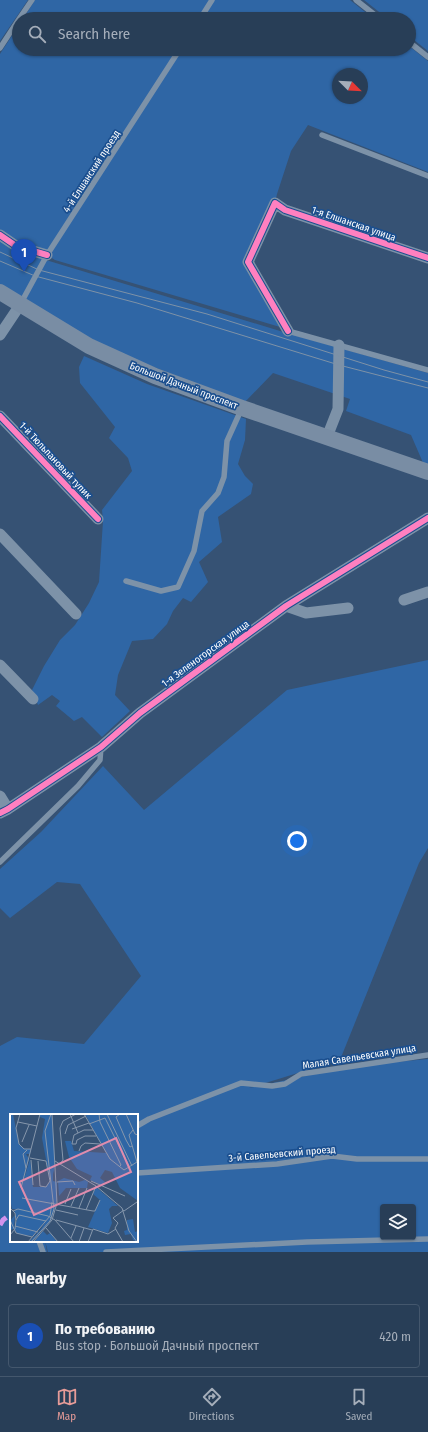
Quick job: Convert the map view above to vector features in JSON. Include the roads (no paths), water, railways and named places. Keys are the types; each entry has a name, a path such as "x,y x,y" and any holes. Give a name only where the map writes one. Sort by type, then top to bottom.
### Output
{"main road":[{"name":"Большой Дачный проспект","path":"0,292 88,346 155,376 242,408"},
{"path":"242,408 428,472"}],"street":[{"name":"1-я Елшанская улица","path":"288,332 248,262 275,203 285,210 428,258"},
{"path":"0,235 16,246 47,255"},
{"path":"0,335 20,305"},
{"path":"327,437 338,408 339,345"},
{"name":"1-й Тюльпановый тупик","path":"0,416 98,519"},
{"name":"1-я Зеленогорская улица","path":"4,811 101,747 140,713 286,606 427,523"},
{"path":"0,534 76,614"},
{"path":"404,600 428,592"},
{"path":"286,606 306,613 348,608"},
{"path":"0,665 33,699"},
{"path":"0,796 4,811"}],"lane":[{"path":"24,12 32,0"},
{"path":"204,12 212,0"},
{"path":"356,0 371,12"},
{"path":"0,48 12,30"},
{"path":"416,48 428,57"},
{"name":"4-й Елшанский проезд","path":"20,305 47,255 175,56"},
{"path":"322,135 428,176"},
{"path":"288,332 428,370"},
{"path":"126,581 161,591 178,587 194,551 202,511 218,493 224,477 227,441 242,408"},
{"path":"0,862 78,786 100,760 101,747"},
{"name":"Малая Савельевская улица","path":"138,1125 149,1119 241,1083 272,1086 285,1084 301,1074 428,1055"},
{"name":"3-й Савельевский проезд","path":"138,1173 277,1164 332,1156 357,1159 428,1159"},
{"path":"106,1252 299,1243 428,1239"},
{"path":"39,1242 43,1252"}],"tram line":[{"path":"0,252 39,270 207,314 384,370 428,382"},
{"path":"0,261 35,276 137,303 339,365 428,388"}],"place":[{"name":"По требованию","path":"24,272"}]}
